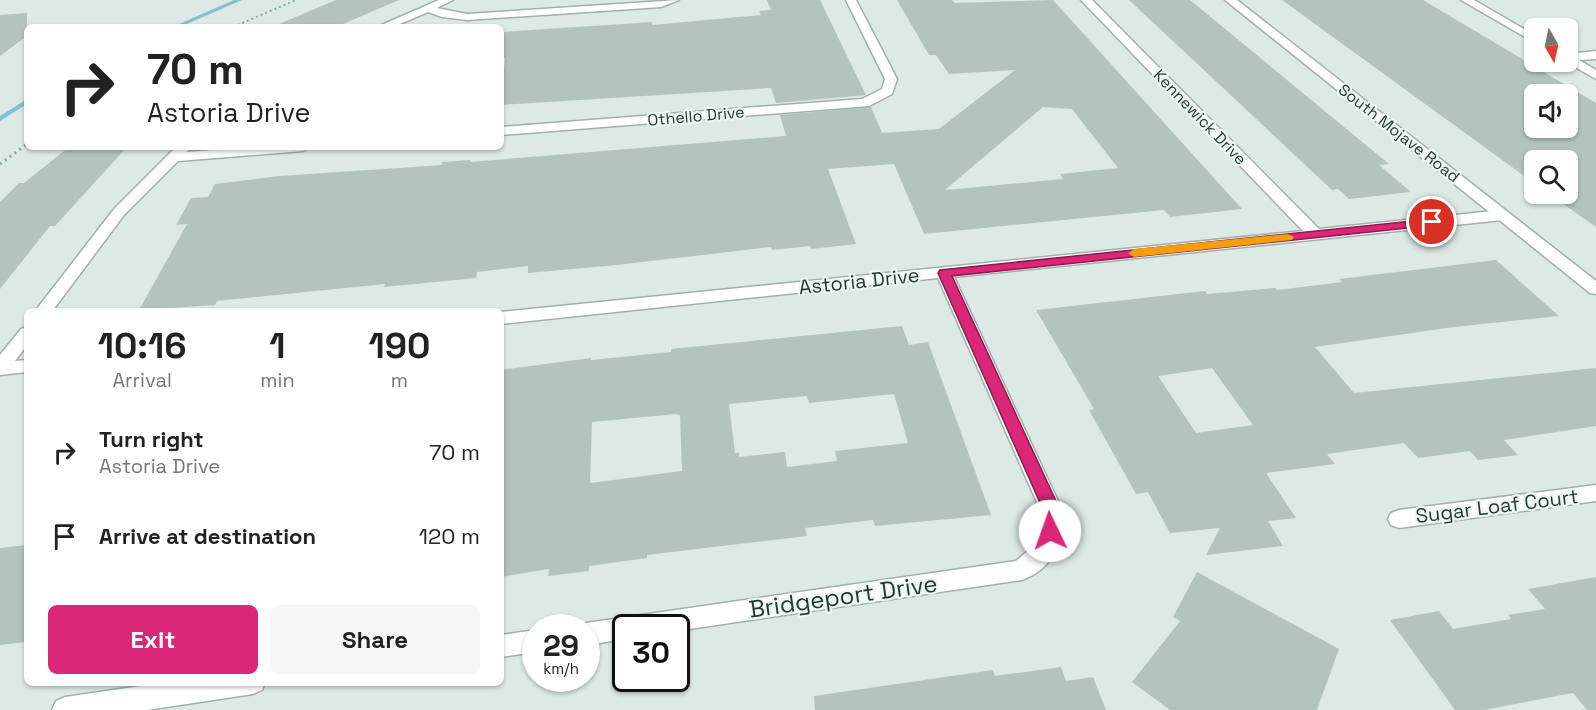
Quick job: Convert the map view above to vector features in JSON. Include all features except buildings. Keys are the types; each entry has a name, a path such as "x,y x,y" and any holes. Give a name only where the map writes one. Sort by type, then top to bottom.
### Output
{"street":[{"path":"389,24 448,0"},
{"path":"427,8 442,14 467,17 661,4 674,0"},
{"name":"Othello Drive","path":"504,131 865,103 888,91 891,79 851,0"},
{"name":"Kennewick Drive","path":"1086,0 1315,234"},
{"name":"South Mojave Road","path":"1230,0 1596,289"},
{"path":"1466,0 1524,33"},
{"path":"1578,57 1596,55"},
{"path":"1578,64 1596,75"},
{"path":"46,308 118,212 178,152 228,150"},
{"name":"Astoria Drive","path":"504,318 1503,215"},
{"name":"Bridgeport Drive","path":"690,618 1022,570 1047,548 1053,514 944,273"},
{"path":"0,369 24,337"},
{"path":"0,369 24,366"},
{"name":"Sugar Loaf Court","path":"1399,519 1596,493"},
{"path":"504,646 522,643"},
{"path":"65,710 226,686"}],"path":[{"path":"240,24 296,0"},
{"path":"0,164 24,146"}],"waterway":[{"path":"182,24 239,0"},
{"path":"0,119 24,103"}],"slow traffic":[{"path":"1134,253 1288,237"}],"route":[{"path":"1050,531 1053,514 944,273 1432,222"}]}
